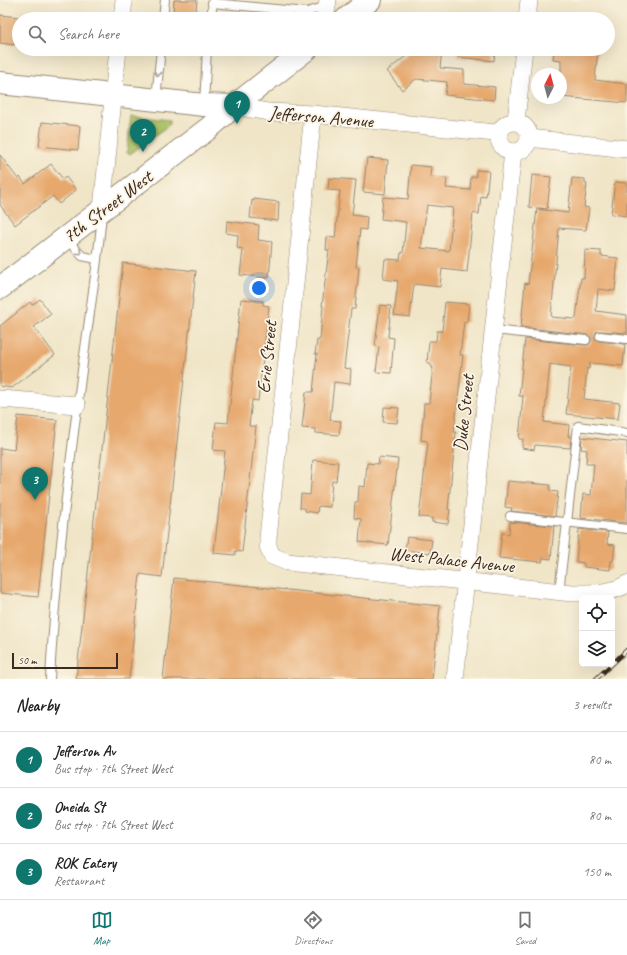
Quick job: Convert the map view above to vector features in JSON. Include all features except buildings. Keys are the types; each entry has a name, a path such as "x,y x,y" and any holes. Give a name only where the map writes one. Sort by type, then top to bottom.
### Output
{"main road":[{"path":"355,12 370,0"},
{"name":"7th Street West","path":"0,288 209,128 234,106 298,56"},
{"name":"Jefferson Avenue","path":"0,83 204,105 234,106"}],"street":[{"path":"123,12 124,0"},
{"path":"528,12 529,0"},
{"path":"102,210 117,56"},
{"path":"516,122 523,56"},
{"name":"Jefferson Avenue","path":"234,106 268,112 313,114 495,133 499,135"},
{"name":"Erie Street","path":"272,556 268,546 268,538 313,114"},
{"path":"510,122 516,122 522,123 526,127 529,132 529,138 528,144 524,148 513,152 507,150 503,146 499,135 501,129 505,125 510,122"},
{"path":"529,138 627,149"},
{"name":"Duke Street","path":"455,679 513,152"},
{"path":"0,399 77,408"},
{"name":"West Palace Avenue","path":"272,556 287,562 559,592 602,593 627,584"}],"lane":[{"path":"164,12 165,0"},
{"path":"211,12 212,2 307,12 327,8"},
{"path":"156,99 160,56"},
{"path":"204,105 208,56"},
{"path":"50,679 55,598 102,210"},
{"path":"66,237 82,256 96,259"},
{"path":"494,330 586,340"},
{"path":"600,336 627,339"},
{"path":"0,404 4,402 77,408"},
{"path":"559,592 578,426 627,433"},
{"path":"510,516 627,529"}],"green space":[{"path":"131,116 170,120 170,124 130,154 127,153"}],"railway":[{"path":"596,679 627,650"}],"place":[{"name":"Jefferson Av","path":"237,124"},
{"name":"Oneida St","path":"143,152"},
{"name":"ROK Eatery","path":"35,500"}]}
